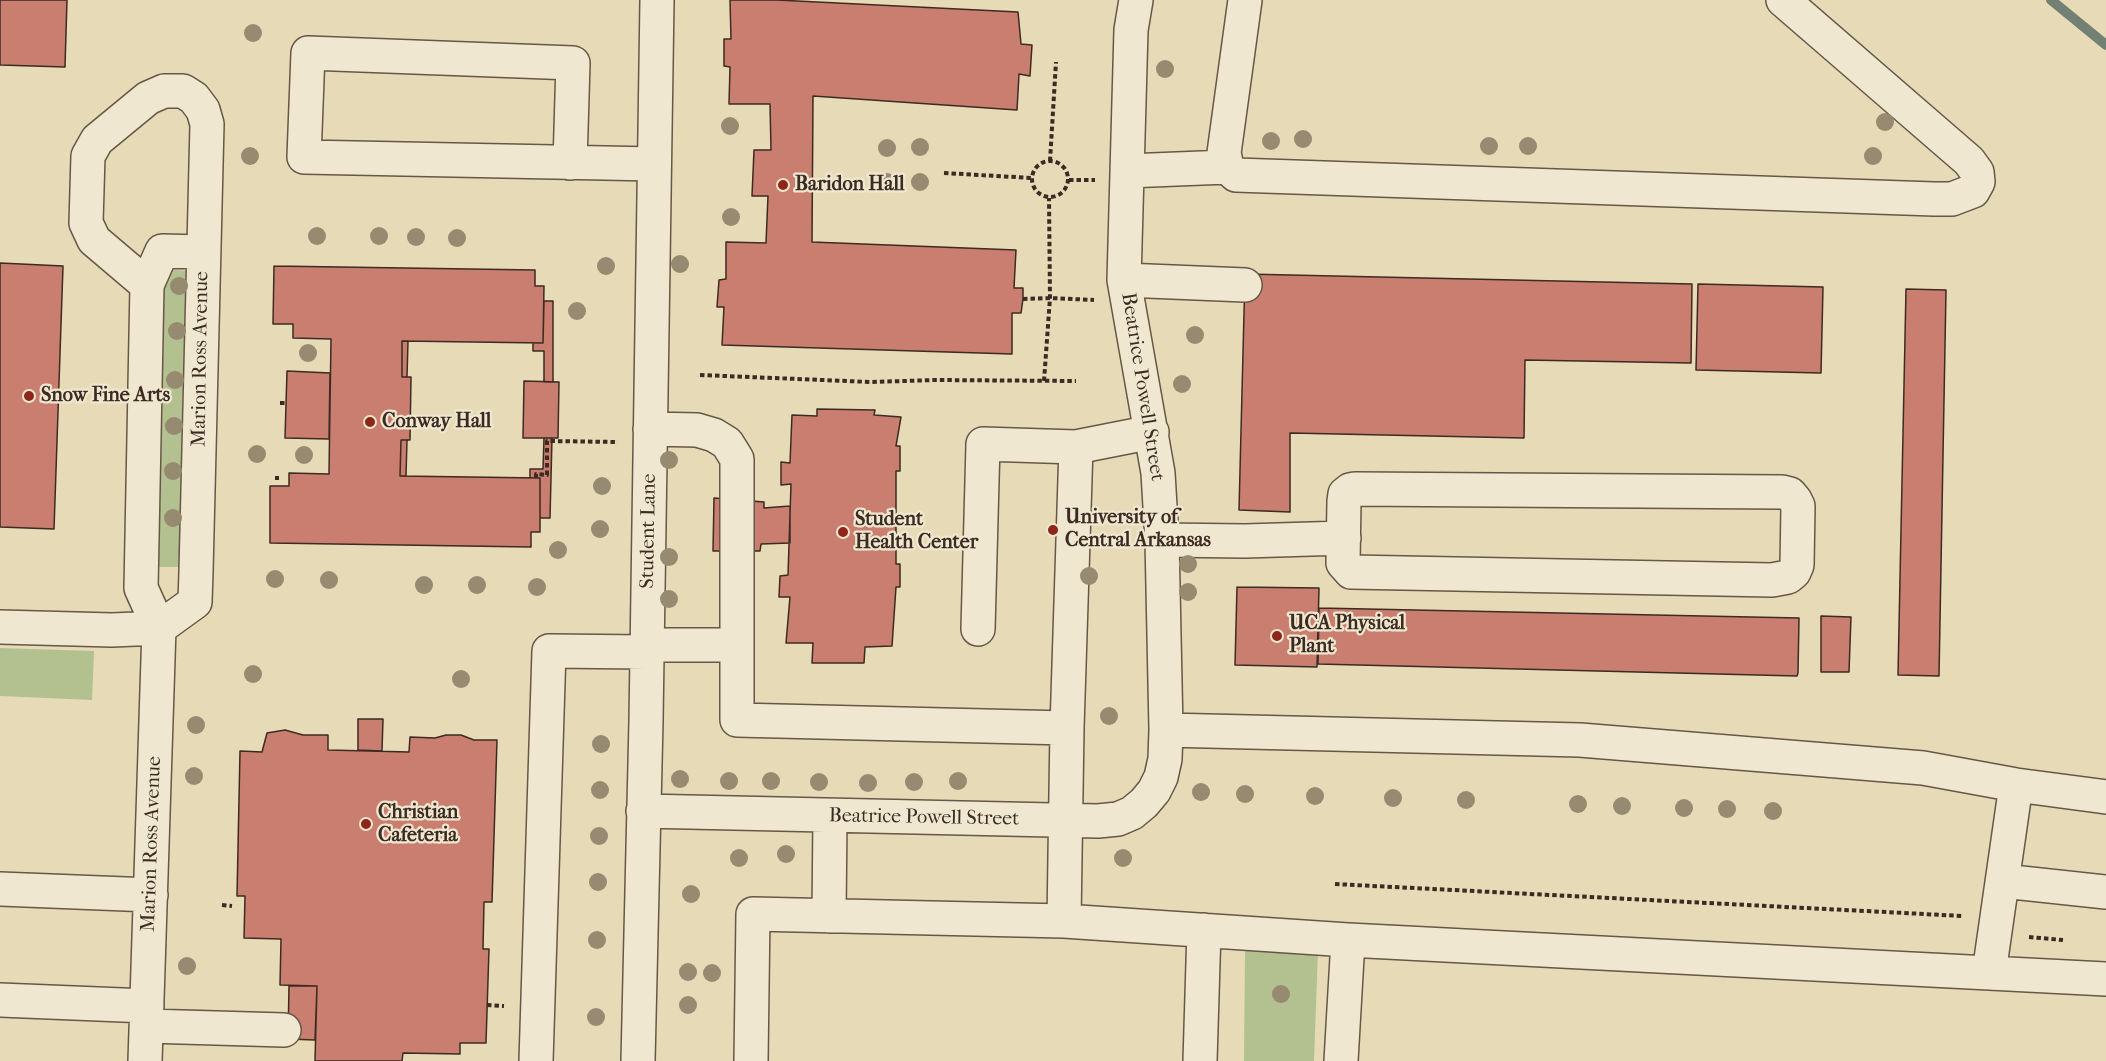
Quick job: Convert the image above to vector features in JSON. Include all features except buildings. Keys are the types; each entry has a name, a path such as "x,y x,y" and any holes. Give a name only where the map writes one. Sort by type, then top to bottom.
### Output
{"street":[{"name":"Student Lane","path":"638,1061 647,649 639,436 654,164 657,0"},
{"name":"Beatrice Powell Street","path":"644,811 1066,821 1118,819 1144,804 1154,791 1161,777 1165,759 1166,730 1162,540 1158,474 1125,280 1112,176 1136,0"},
{"path":"1245,0 1224,153 1227,167 1236,175 1934,199 1952,199 1973,191 1978,182 1977,172 1969,161 1783,0"},
{"path":"570,162 573,63 308,53 304,157 654,164"},
{"name":"Marion Ross Avenue","path":"147,285 93,240 86,223 88,156 98,140 148,98 164,91 183,92 194,98 203,110 207,124 195,602 159,628"},
{"path":"1112,176 1227,167"},
{"name":"Marion Ross Avenue","path":"145,1061 159,628 141,588 147,285 162,251 203,252"},
{"path":"1125,280 1245,285"},
{"path":"639,436 697,430 714,435 727,443 737,459 735,645 737,720 1067,728"},
{"path":"978,629 983,444 1076,447 1152,432"},
{"path":"1064,921 1067,728 1076,447"},
{"path":"1361,488 1774,491 1790,494 1797,506 1797,565 1794,572 1788,576 1772,580 1357,573 1348,570 1343,563 1344,538 1344,497 1350,490 1361,488"},
{"path":"1162,540 1245,541 1344,538"},
{"path":"0,627 112,630 159,628"},
{"path":"536,1061 549,651 735,645"},
{"path":"1166,730 1580,740 1923,768 2016,785 2106,797"},
{"path":"1989,973 2016,785"},
{"path":"829,916 830,816"},
{"path":"2003,881 2106,892"},
{"path":"0,889 151,895"},
{"path":"751,1061 753,914 1064,921 1348,940 2106,979"},
{"path":"1200,1061 1204,930"},
{"path":"1341,1061 1348,940"},
{"path":"0,1000 284,1030"}],"path":[{"path":"1050,161 1056,62"},
{"path":"1050,161 1061,164 1069,180 1065,191 1049,198 1038,193 1034,188 1032,178 1034,170 1039,165 1050,161"},
{"path":"944,173 1032,178"},
{"path":"1069,180 1112,176"},
{"path":"1044,381 1050,298 1049,198"},
{"path":"1023,299 1097,300"},
{"path":"700,375 871,382 1076,381"},
{"path":"536,478 536,474 547,475 548,441 639,436"},
{"path":"1335,884 1972,916"},
{"path":"222,905 232,906"},
{"path":"487,1005 507,1006"}],"green space":[{"path":"171,271 189,271 187,567 158,567 164,280"},
{"path":"0,648 94,651 92,700 0,696"},
{"path":"1245,949 1318,950 1314,1061 1244,1061"}],"waterway":[{"path":"2051,0 2106,45"}],"place":[{"name":"Baridon Hall","path":"783,185"},
{"name":"Snow Fine Arts","path":"29,396"},
{"name":"Conway Hall","path":"370,422"},
{"name":"University of Central Arkansas","path":"1053,530"},
{"name":"Student Health Center","path":"843,532"},
{"name":"UCA Physical Plant","path":"1277,636"},
{"name":"Christian Cafeteria","path":"366,824"}]}
